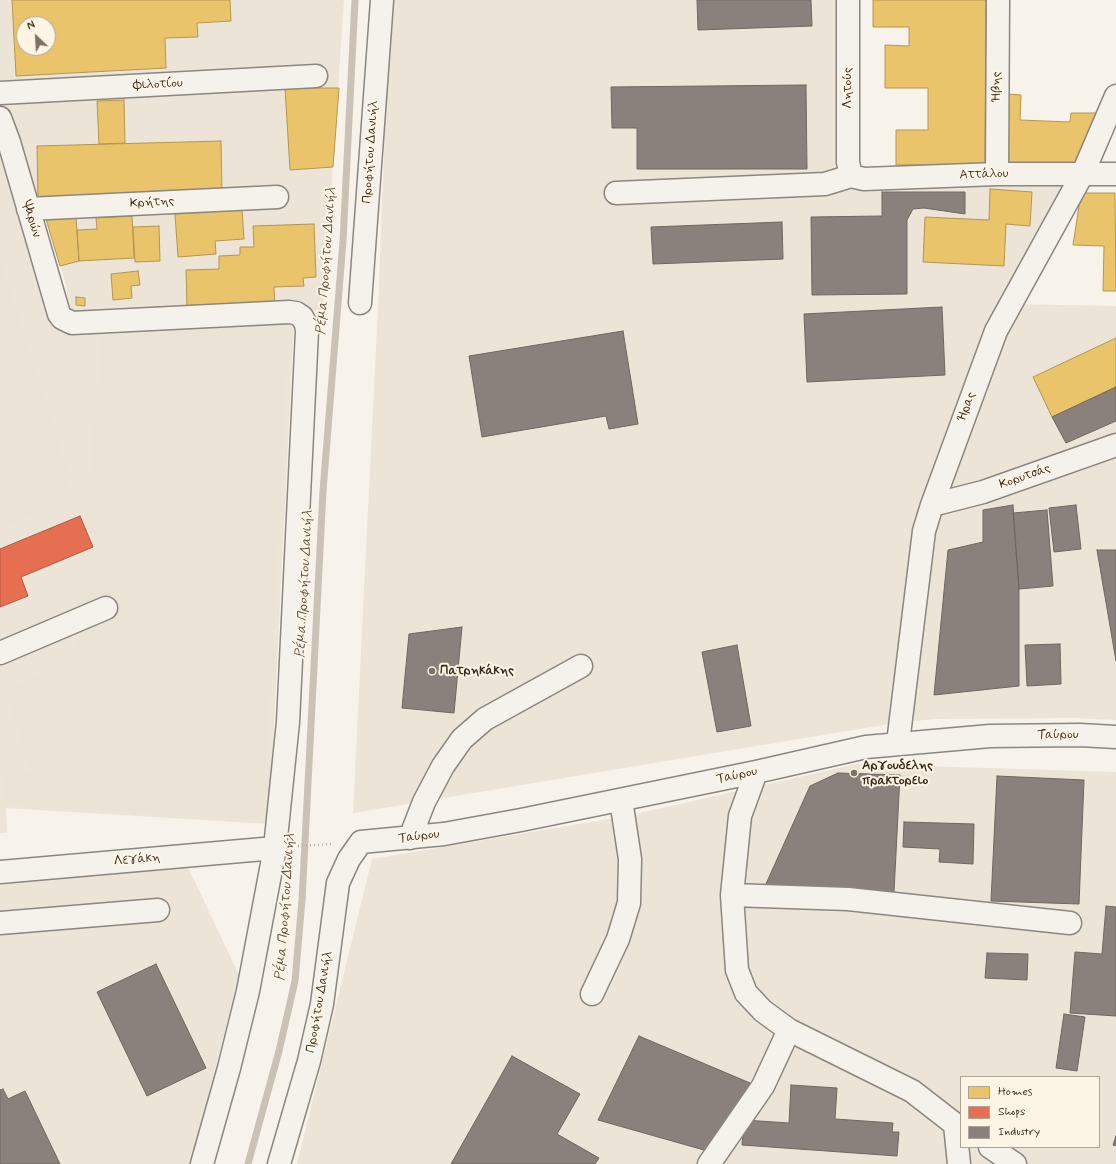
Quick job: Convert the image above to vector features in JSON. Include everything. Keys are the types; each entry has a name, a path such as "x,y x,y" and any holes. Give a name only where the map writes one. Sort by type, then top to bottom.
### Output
{"street":[{"name":"Προφήτου Δανιήλ","path":"360,303 382,0"},
{"name":"Λητούς","path":"848,0 848,162 852,176"},
{"name":"Ήβης","path":"996,174 998,0"},
{"name":"Φιλοτίου","path":"0,93 316,76"},
{"name":"Ήρας","path":"898,743 924,531 932,505 996,331 1083,173 1116,96"},
{"name":"Ψαρών","path":"0,118 9,142 58,314 62,318 72,323 289,312 296,313 302,317 306,324 307,331 283,847"},
{"name":"Αττάλου","path":"852,176 864,179 996,174 1116,174"},
{"path":"616,194 825,184 852,176"},
{"name":"Κρήτης","path":"28,209 277,197"},
{"name":"Κορυτσάς","path":"932,505 983,492 1116,445"},
{"path":"0,653 106,608"},
{"path":"410,838 424,802 443,766 462,739 485,719 581,666"},
{"name":"Ταύρου","path":"361,842 410,838 513,821 756,772 866,747 990,736 1080,735 1116,737"},
{"path":"756,772 740,816 732,895 737,970 746,993 763,1010 789,1030 912,1091 958,1127 959,1164"},
{"path":"592,994 618,939 629,903 630,859 621,800"},
{"name":"Προφήτου Δανιήλ","path":"279,1164 309,1061 322,1004 338,883 348,859 361,842"},
{"path":"202,1164 229,1068 283,847"},
{"name":"Λεγάκη","path":"0,872 283,847"},
{"path":"732,895 848,899 1070,923"},
{"path":"0,923 158,910"},
{"path":"710,1164 763,1086 789,1030"},
{"path":"991,1148 1015,1164"}],"path":[{"path":"283,847 323,844"}],"shaded area":[{"path":"0,0 344,0 323,311 72,313 69,309 66,285 52,237 0,96"},
{"path":"390,0 843,0 844,184 1064,184 1002,304 1116,306 1116,720 1075,718 933,719 890,724 353,813 378,308"},
{"path":"0,149 59,326 294,322 269,824 6,808 7,833 0,833"},
{"path":"0,259 68,474 0,495"},
{"path":"288,326 273,649 262,820 4,804 6,778 31,771 5,691 73,661 103,327"},
{"path":"68,477 61,502 0,528 0,498"},
{"path":"857,764 1116,772 1116,1164 297,1164 372,859 626,816"},
{"path":"187,865 239,975 191,1164 0,1164 0,880"}],"building: Homes":[{"path":"12,0 230,0 231,21 197,23 198,37 165,38 166,68 16,76"},
{"path":"873,0 986,0 985,165 896,165 896,130 928,130 928,88 885,88 885,45 909,46 909,27 873,27"},
{"path":"285,88 339,88 333,167 290,170"},
{"path":"1008,94 1021,95 1020,120 1070,122 1071,113 1099,113 1076,166 1004,163"},
{"path":"124,100 125,143 99,144 97,101"},
{"path":"221,141 222,192 38,197 37,146"},
{"path":"990,189 1032,192 1030,226 1006,224 1004,266 923,262 925,217 989,220"},
{"path":"1081,193 1115,193 1116,291 1103,291 1104,246 1073,245"},
{"path":"242,210 244,239 215,241 216,254 178,257 175,214"},
{"path":"132,216 134,258 79,261 77,230 97,229 96,218"},
{"path":"76,218 79,261 60,266 46,219"},
{"path":"314,224 316,277 303,278 304,286 274,287 275,308 187,307 186,270 219,269 219,256 240,255 240,247 254,247 253,226"},
{"path":"159,226 160,261 135,262 133,227"},
{"path":"138,271 140,285 131,286 132,298 113,300 111,274"},
{"path":"76,297 85,298 85,306 76,305"},
{"path":"1116,338 1116,387 1052,417 1033,377"}],"building: Shops":[{"path":"80,516 93,547 21,577 28,596 0,607 0,549"}],"building: Industry":[{"path":"697,0 811,0 812,26 698,30"},
{"path":"806,85 807,169 637,169 637,128 612,128 611,87"},
{"path":"882,192 965,192 965,214 924,208 913,209 907,220 907,294 812,295 811,217 882,216"},
{"path":"782,222 783,259 653,264 651,227"},
{"path":"942,307 945,375 807,382 804,314"},
{"path":"623,331 638,424 609,429 606,416 482,437 469,356"},
{"path":"1116,387 1116,421 1066,443 1052,417"},
{"path":"1013,505 1019,589 1019,686 934,695 948,550 983,542 983,510"},
{"path":"1076,505 1081,549 1054,552 1049,508"},
{"path":"1047,510 1053,586 1019,589 1013,513"},
{"path":"1097,550 1116,550 1116,661"},
{"name":"Πατρηκάκης","path":"462,627 454,713 402,708 409,634"},
{"path":"1060,644 1061,684 1027,686 1025,645"},
{"path":"737,645 751,726 717,732 702,652"},
{"path":"838,773 900,775 894,892 765,886 810,786"},
{"path":"997,776 1084,780 1079,904 991,901"},
{"path":"904,822 974,824 973,864 939,862 940,849 903,847"},
{"path":"1106,906 1116,907 1116,1016 1070,1013 1075,952 1102,954"},
{"path":"987,953 1028,954 1027,980 985,978"},
{"path":"156,964 206,1068 147,1096 97,992"},
{"path":"1064,1014 1085,1017 1077,1071 1056,1068"},
{"path":"639,1036 750,1083 711,1152 598,1120"},
{"path":"512,1056 580,1094 557,1134 599,1158 595,1164 451,1164"},
{"path":"791,1085 837,1088 835,1119 893,1123 892,1132 899,1132 897,1156 742,1145 744,1120 789,1123"},
{"path":"3,1089 8,1099 25,1091 60,1164 0,1164 0,1090"},
{"path":"1116,1136 1116,1146 1113,1145"}],"waterway":[{"name":"Ρέμα Προφήτου Δανιήλ","path":"248,1164 279,1051 295,981 302,900 323,491 343,241 355,0"}],"place":[{"name":"Πατρηκάκης","path":"432,671"},
{"name":"Αργουδελης πρακτορειο","path":"854,773"}]}
